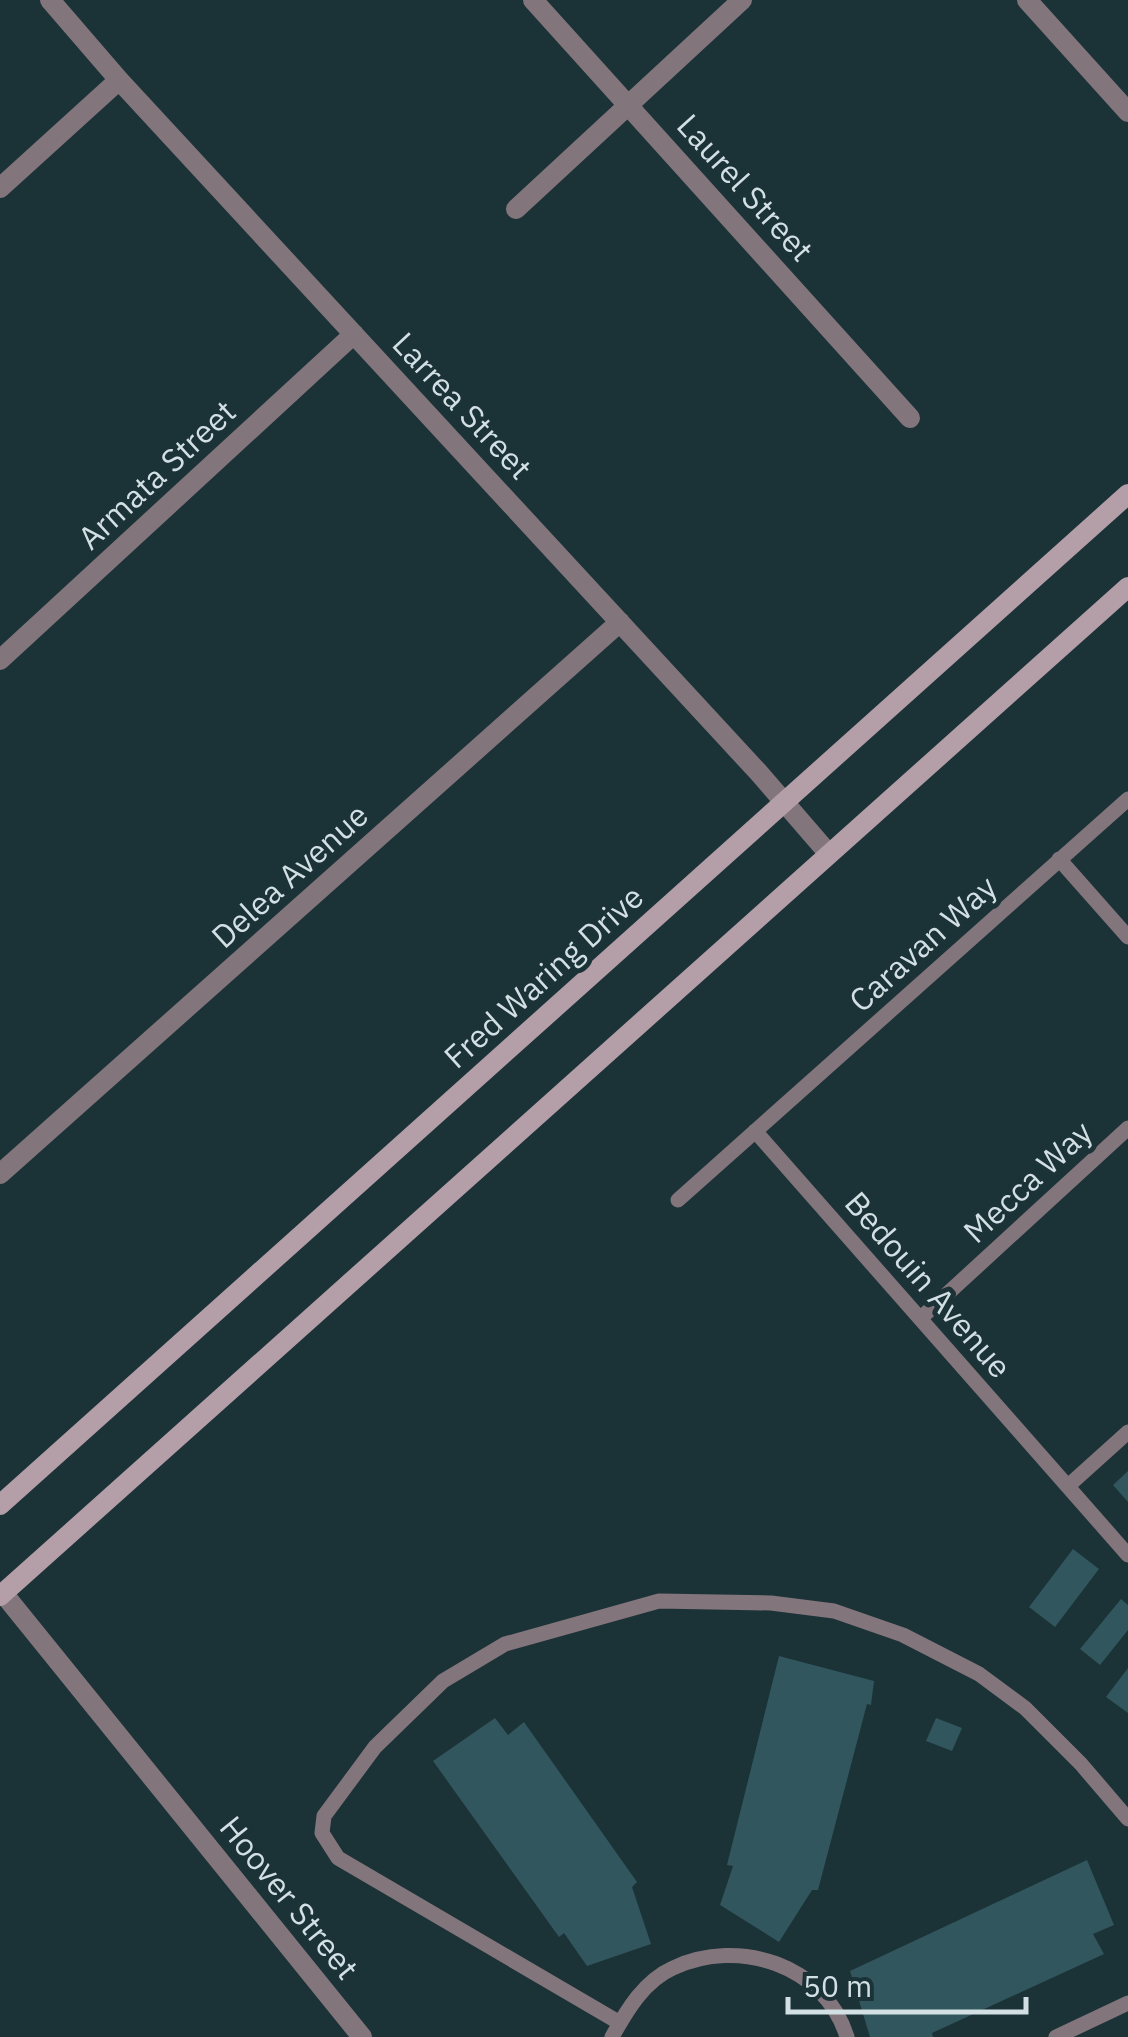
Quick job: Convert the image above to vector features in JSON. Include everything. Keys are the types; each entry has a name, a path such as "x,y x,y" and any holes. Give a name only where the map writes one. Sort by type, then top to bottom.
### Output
{"main road":[{"name":"Fred Waring Drive","path":"0,1505 1128,494"},
{"path":"2,1594 1128,586"}],"street":[{"name":"Larrea Street","path":"50,0 829,854"},
{"name":"Laurel Street","path":"534,0 910,418"},
{"path":"516,209 742,0"},
{"path":"1027,0 1128,112"},
{"path":"0,188 120,80"},
{"name":"Armata Street","path":"0,660 354,334"},
{"name":"Delea Avenue","path":"0,1174 620,622"},
{"name":"Hoover Street","path":"2,1594 362,2037"}],"lane":[{"name":"Caravan Way","path":"756,1131 1128,799"},
{"path":"1060,859 1128,937"},
{"name":"Mecca Way","path":"922,1317 1128,1128"},
{"path":"678,1200 756,1131"},
{"name":"Bedouin Avenue","path":"756,1131 1128,1555"},
{"path":"1068,1486 1128,1432"},
{"path":"847,2037 842,2020 810,1981 767,1958 718,1954 671,1968 632,2000 616,2030 338,1858 322,1833 324,1816 375,1747 444,1681 504,1644 659,1602 771,1603 834,1611 903,1635 979,1674 1025,1708 1128,1819"},
{"path":"1056,2037 1128,2003"}],"building":[{"path":"1128,1471 1128,1502 1113,1485"},
{"path":"1073,1549 1099,1569 1055,1627 1029,1607"},
{"path":"1121,1599 1128,1605 1128,1630 1100,1665 1080,1649"},
{"path":"779,1656 874,1681 871,1705 867,1704 818,1890 812,1890 779,1942 720,1905 733,1866 727,1865"},
{"path":"1128,1668 1128,1713 1106,1697"},
{"path":"495,1718 508,1735 524,1722 637,1882 632,1887 651,1944 587,1966 564,1933 559,1937 433,1761"},
{"path":"936,1718 962,1728 952,1751 926,1741"},
{"path":"1087,1860 1114,1925 1093,1934 1104,1954 932,2033 933,2037 870,2037 850,1971"}]}
